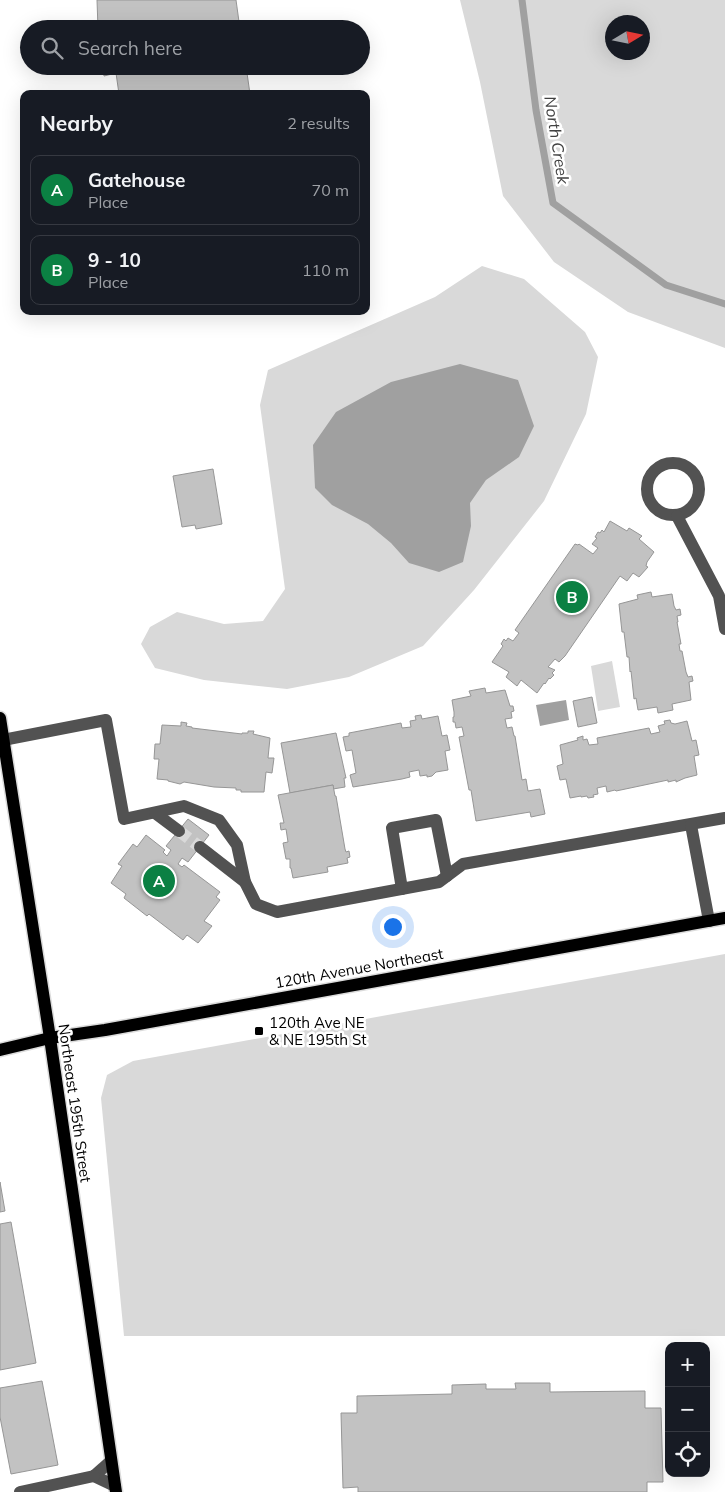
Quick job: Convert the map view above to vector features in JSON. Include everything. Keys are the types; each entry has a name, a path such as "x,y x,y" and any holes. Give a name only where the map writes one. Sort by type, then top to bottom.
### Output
{"main road":[{"name":"Northeast 195th Street","path":"0,718 50,1038 115,1489"},
{"name":"120th Avenue Northeast","path":"0,1050 50,1038 114,1029 725,918"}],"street":[{"path":"672,462 685,466 692,471 698,480 700,488 698,498 693,506 677,516 662,513 654,508 648,499 646,490 649,477 655,470 662,464 672,462"},
{"path":"677,516 719,596 725,629"},
{"path":"3,740 106,720 124,820 184,806 219,820 237,845 245,882 256,904 277,912 439,882 464,864 725,818"},
{"path":"155,813 179,831"},
{"path":"402,889 392,828 436,820 447,876"},
{"path":"691,825 709,921"},
{"path":"200,847 245,882"},
{"path":"20,1492 94,1476 111,1461"},
{"path":"94,1476 115,1489"}],"shaded area":[{"path":"460,0 725,0 725,348 628,312 554,262 503,196 480,82"},
{"path":"482,266 524,279 585,332 598,357 586,414 544,501 474,590 423,646 349,677 287,689 204,680 155,668 141,644 150,627 177,612 224,624 263,621 285,589 260,405 268,370 435,297"},
{"path":"460,364 518,380 534,426 519,457 486,480 470,503 471,526 463,562 439,572 409,563 391,543 368,524 332,505 315,488 313,445 336,412 391,382"},
{"path":"612,661 620,707 598,711 591,666"},
{"path":"566,700 569,720 540,726 536,705"},
{"path":"725,954 725,1336 124,1336 101,1098 107,1075 133,1061"}],"building":[{"path":"97,0 236,0 239,20 98,20"},
{"path":"116,75 247,75 249,90 118,90"},
{"path":"213,469 222,524 196,529 195,525 182,527 173,476"},
{"path":"610,521 627,531 629,528 642,536 639,539 654,552 647,562 646,566 648,567 639,577 633,573 627,581 620,576 565,656 559,662 555,659 548,667 555,670 552,673 554,675 544,683 537,693 521,680 517,686 506,677 509,672 492,662 503,646 501,644 504,639 506,641 508,638 513,641 519,633 515,630 575,544 579,544 593,554 598,548 592,544 597,538 595,537 598,532 600,533 602,530 604,532"},
{"path":"651,592 652,597 672,594 676,610 680,609 681,615 677,616 677,622 681,644 679,644 680,651 682,651 688,677 692,676 693,681 689,682 691,700 672,704 673,710 658,713 657,707 638,710 636,698 634,699 629,657 627,657 624,632 622,632 619,604 638,599 637,595"},
{"path":"485,688 486,693 505,690 510,706 513,706 512,718 505,719 507,728 512,727 515,736 522,780 526,779 528,791 540,789 545,814 531,817 530,812 476,821 459,737 464,736 462,727 456,728 455,722 453,722 452,700 471,696 469,691"},
{"path":"592,697 597,723 578,727 573,701"},
{"path":"421,715 422,719 438,716 442,736 447,735 450,750 445,751 448,770 436,772 432,776 427,777 427,775 420,776 419,770 409,772 410,777 353,787 350,775 356,773 352,750 346,751 343,737 349,736 349,733 401,723 402,728 411,727 410,721 416,720 415,716"},
{"path":"670,720 671,723 675,724 687,721 692,741 696,740 699,755 694,756 697,775 676,782 676,780 668,782 668,780 616,791 607,792 606,786 597,788 598,794 593,795 594,797 581,796 570,798 566,779 560,780 557,766 563,764 560,745 578,740 577,738 583,736 583,740 587,739 589,745 598,744 597,738 649,728 651,734 660,732 658,726 665,724 664,721"},
{"path":"181,722 187,723 186,726 192,728 242,734 254,731 253,734 270,738 268,758 274,758 272,773 266,772 264,792 241,792 241,790 236,790 236,788 214,787 184,782 180,784 157,779 159,759 154,759 155,744 160,744 162,725 181,726"},
{"path":"336,733 346,778 344,778 345,787 333,789 333,785 290,793 281,743"},
{"path":"333,785 345,849 346,852 349,851 348,863 327,867 328,872 293,878 290,859 286,859 283,843 288,842 286,829 281,830 280,823 284,823 278,795"},
{"path":"188,819 209,835 188,862 182,858 178,864 182,867 184,865 220,892 216,897 220,900 204,921 212,926 198,943 187,935 183,940 149,914 147,916 124,898 126,894 111,883 122,866 118,864 133,844 137,847 146,835 165,850 163,852 167,856 171,850 166,846"},
{"path":"0,1182 5,1211 0,1212"},
{"path":"11,1222 36,1363 0,1370 0,1224"},
{"path":"42,1381 58,1465 11,1474 0,1417 0,1388"},
{"path":"515,1383 550,1383 550,1392 645,1391 645,1408 661,1408 663,1482 647,1482 647,1492 358,1492 358,1487 343,1488 341,1413 357,1413 357,1396 452,1394 452,1385 486,1384 486,1389 516,1389"}],"waterway":[{"name":"North Creek","path":"522,0 536,110 553,203 666,285 725,304"}],"tunnel":[{"path":"179,831 200,847"}],"place":[{"name":"9 - 10","path":"572,597"},
{"name":"Gatehouse","path":"159,881"},
{"name":"120th Ave NE & NE 195th St","path":"259,1031"}]}
